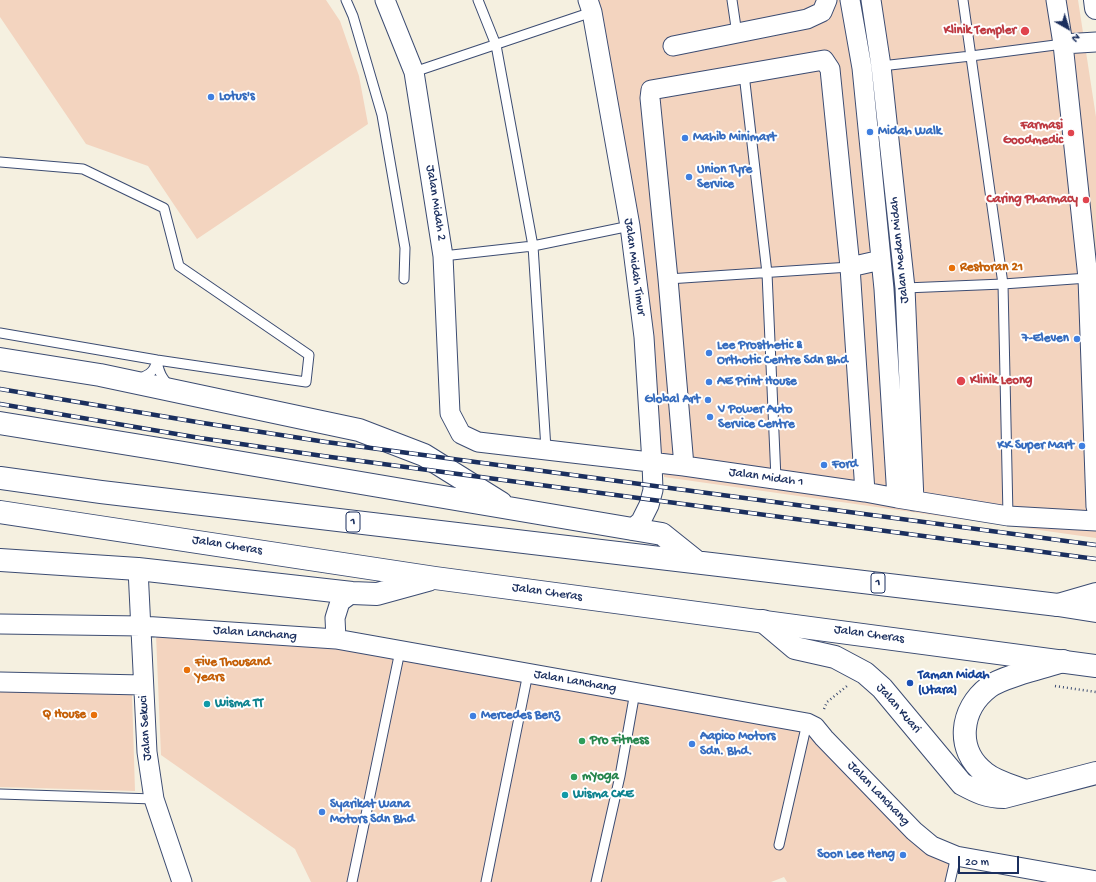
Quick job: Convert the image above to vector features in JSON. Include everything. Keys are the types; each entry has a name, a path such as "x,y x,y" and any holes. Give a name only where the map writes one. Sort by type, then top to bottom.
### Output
{"main road":[{"path":"1095,0 1096,8"},
{"path":"0,359 100,375 359,430 424,455 509,508"},
{"path":"0,423 662,534 697,562"},
{"name":"1","path":"0,478 116,494 1058,604 1096,611"},
{"name":"Jalan Cheras","path":"0,512 435,578 1096,666"},
{"path":"0,560 138,569 377,594 435,578"},
{"path":"1058,604 1096,594"},
{"name":"Jalan Kuari","path":"763,621 795,648 835,657 865,673 882,688 962,784 975,792 992,797 1004,797 1096,773"},
{"path":"1026,791 999,781 985,773 972,760 969,756 965,743 965,729 968,715 975,700 989,686 1004,678 1063,661"}],"street":[{"name":"Jalan Midah 2","path":"385,0 414,72 443,256 450,413"},
{"path":"673,46 807,19 822,12 827,0"},
{"name":"Jalan Medan Midah","path":"850,0 862,68 906,500"},
{"name":"Jalan Medan Midah","path":"871,0 881,66 905,288 906,500"},
{"path":"1056,0 1063,44 1092,278 1096,507"},
{"name":"Jalan Midah Timur","path":"590,6 630,226 644,337 653,490 649,505 641,521 631,530"},
{"path":"1063,44 1096,42"},
{"path":"684,466 668,279 650,98 651,90 824,60 830,69 850,267 865,492"},
{"path":"862,68 881,66"},
{"path":"850,267 881,260"},
{"path":"884,289 905,288"},
{"name":"Jalan Midah 1","path":"450,413 461,434 478,442 684,466 865,492 1008,516 1096,521"},
{"name":"Jalan Sekuci","path":"138,569 147,752 154,799 182,882"},
{"path":"336,640 335,618 340,602 352,592"},
{"name":"Jalan Lanchang","path":"0,624 141,626 336,640 635,692 811,725 914,831 932,846 956,856 1096,881"},
{"path":"0,682 143,685"}],"lane":[{"path":"346,0 353,16 382,116 404,248 404,279"},
{"path":"478,0 496,45 533,246 546,449"},
{"path":"732,0 737,34"},
{"path":"963,0 1003,284 1008,516"},
{"path":"414,72 496,45 590,6"},
{"path":"881,66 1063,44"},
{"path":"744,74 767,273 776,479"},
{"path":"0,162 83,169 164,208 179,266 310,355 306,382 157,360 0,333"},
{"path":"443,256 533,246 630,226"},
{"path":"668,279 850,267"},
{"path":"905,288 1003,284 1092,278"},
{"path":"125,380 139,379 148,375 154,369 157,360"},
{"path":"157,360 159,371 164,381 173,390"},
{"path":"352,882 400,651"},
{"path":"486,882 528,674"},
{"path":"596,882 620,776 635,692"},
{"path":"779,845 811,725"},
{"path":"0,794 154,799"},
{"path":"950,882 956,856"}],"path":[{"path":"811,725 827,702 865,673"}],"shaded area":[{"name":"Lotus's","path":"0,0 326,0 340,21 359,76 368,124 197,239 148,166 86,144 0,17"},
{"path":"592,0 1078,0 1096,117 1096,538 664,477 599,19"},
{"path":"156,635 330,646 570,688 811,734 959,865 955,882 787,882 784,877 771,882 311,882 295,849 161,755"},
{"path":"0,691 132,694 135,791 0,787"}],"railway":[{"path":"0,389 326,442 1096,545"},
{"path":"0,404 200,438 323,456 1096,559"}],"place":[{"name":"Klinik Templer","path":"1025,31"},
{"name":"Lotus's","path":"211,97"},
{"name":"Midah Walk","path":"870,132"},
{"name":"Farmasi Goodmedic","path":"1071,133"},
{"name":"Mahib Minimart","path":"685,138"},
{"name":"Union Tyre Service","path":"689,177"},
{"name":"Caring Pharmacy","path":"1086,200"},
{"name":"Restoran 21","path":"952,268"},
{"name":"7-Eleven","path":"1077,339"},
{"name":"Lee Prosthetic & Orthotic Centre Sdn Bhd","path":"709,353"},
{"name":"Klinik Leong","path":"961,381"},
{"name":"AE Print House","path":"709,382"},
{"name":"Global Art","path":"708,400"},
{"name":"V Power Auto Service Centre","path":"710,417"},
{"name":"KK Super Mart","path":"1082,446"},
{"name":"Ford","path":"824,465"},
{"name":"Five Thousand Years","path":"187,670"},
{"name":"Taman Midah (Utara)","path":"910,683"},
{"name":"Wisma TT","path":"207,704"},
{"name":"Q House","path":"94,715"},
{"name":"Mercedes Benz","path":"473,716"},
{"name":"Pro Fitness","path":"582,741"},
{"name":"Aapico Motors Sdn. Bhd.","path":"692,744"},
{"name":"mYoga","path":"574,777"},
{"name":"Wisma CKE","path":"565,795"},
{"name":"Syarikat Wana Motors Sdn Bhd","path":"322,812"},
{"name":"Soon Lee Heng","path":"903,855"}]}
